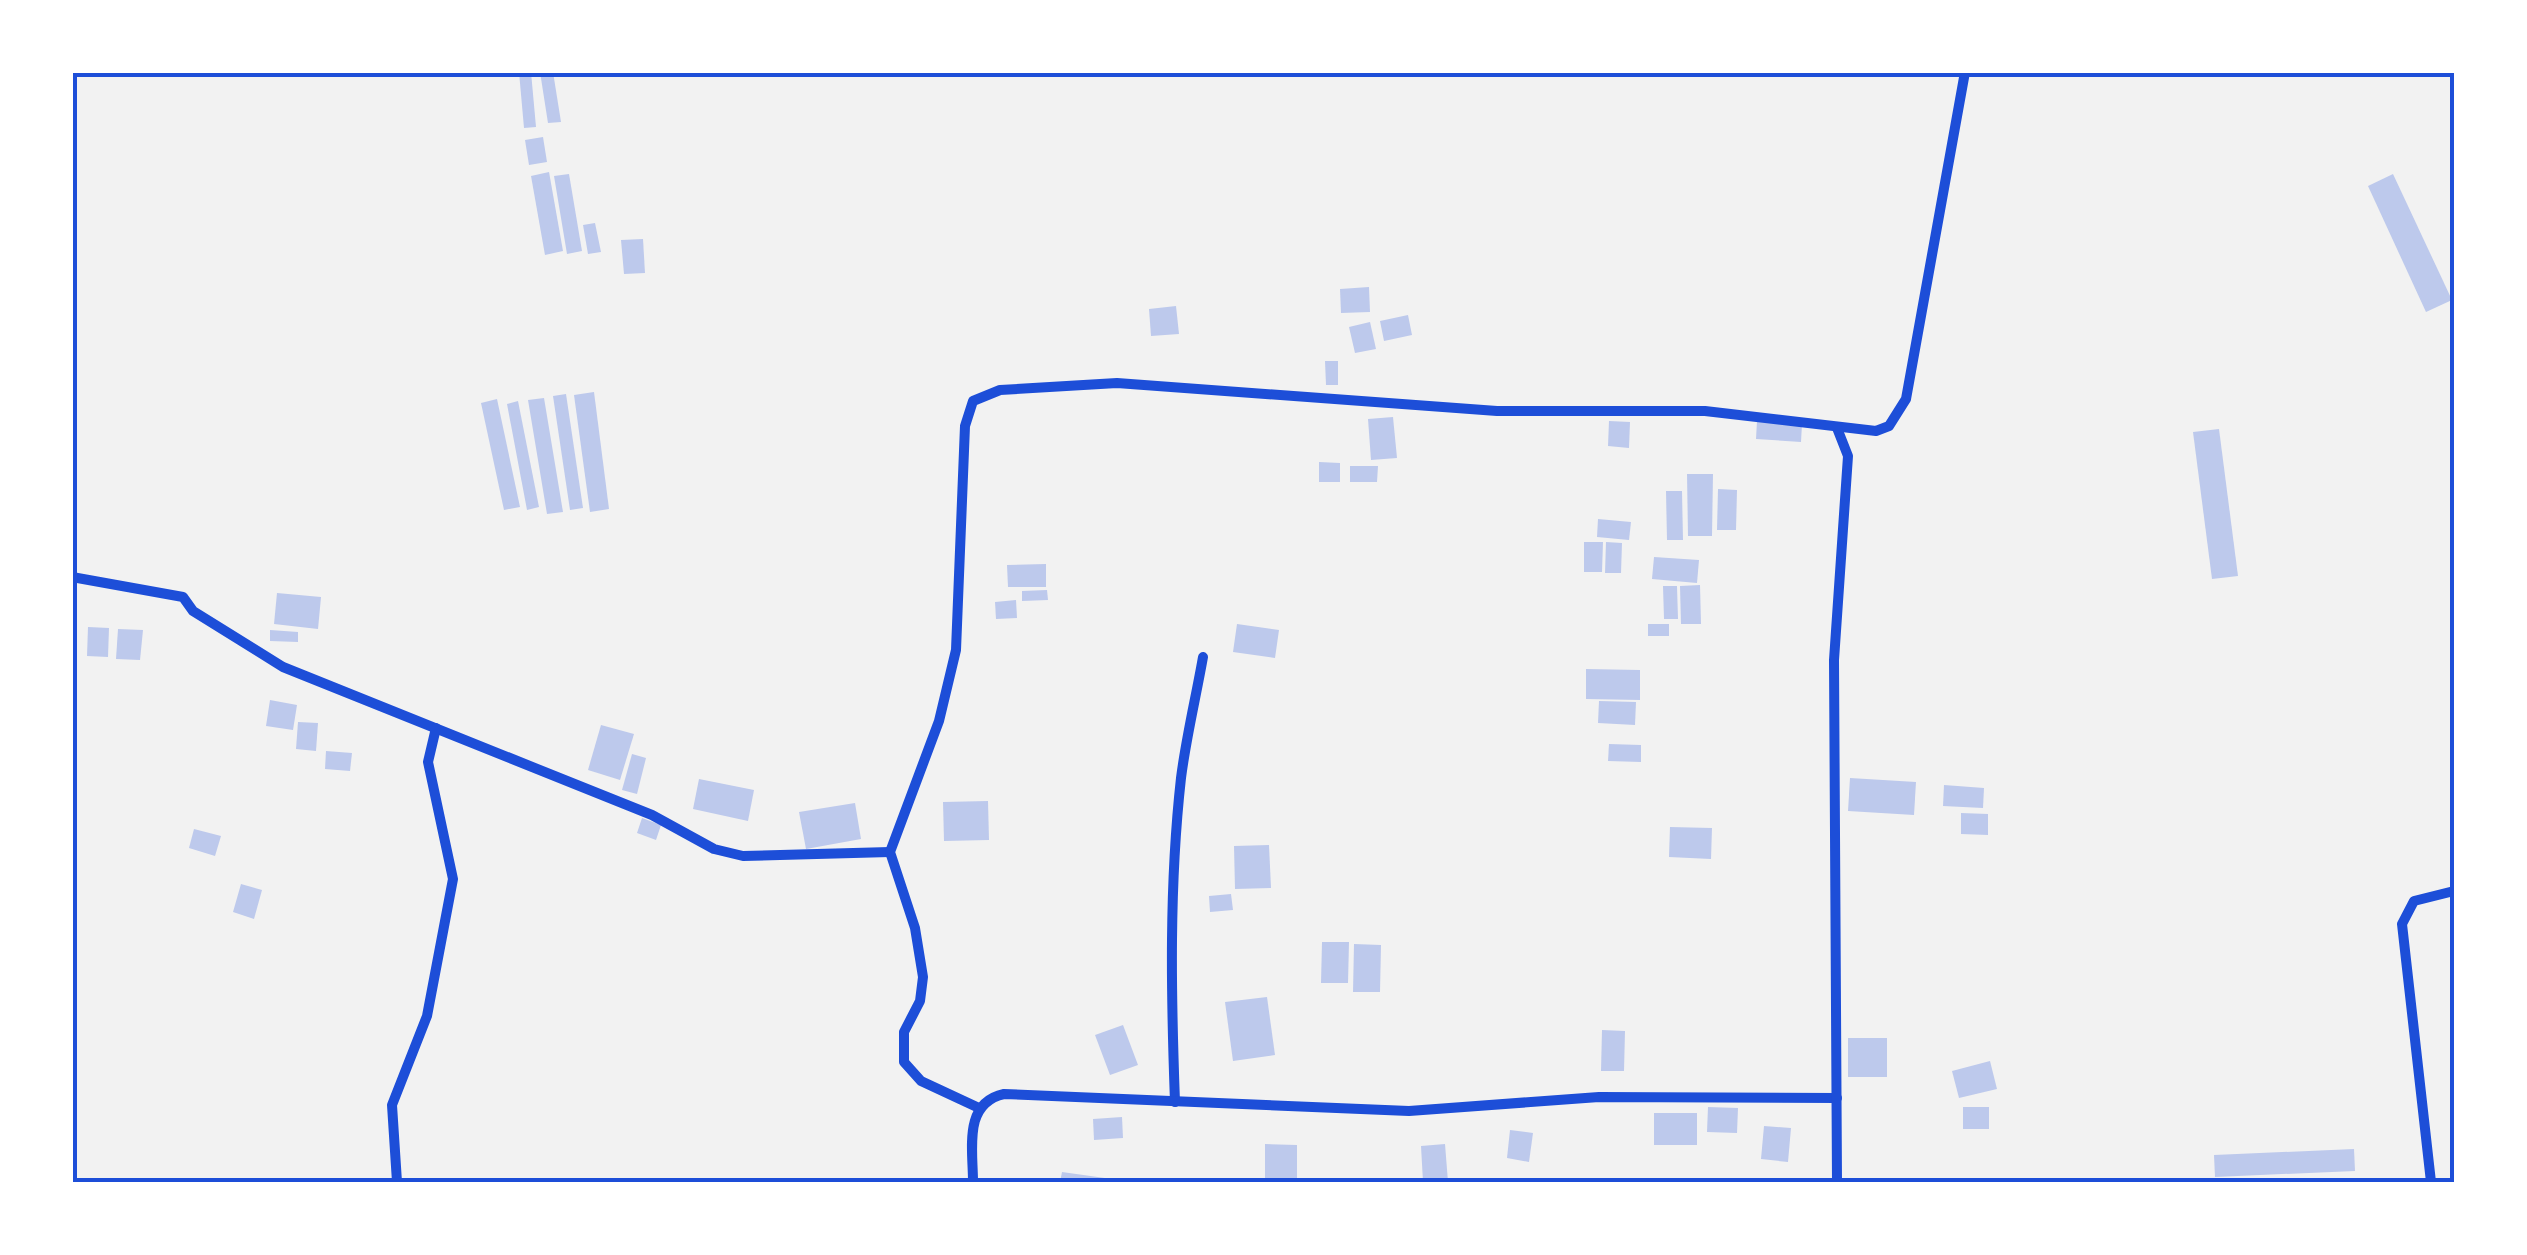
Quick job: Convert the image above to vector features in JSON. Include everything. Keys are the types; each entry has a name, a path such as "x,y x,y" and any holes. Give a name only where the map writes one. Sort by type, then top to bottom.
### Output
{"street":[{"path":"978,1108 921,1081 904,1062 904,1032 920,1001 922,977 916,928 890,852 950,681 961,604 965,426 974,401 984,394 1056,384 1117,383 1498,411 1705,411 1876,431 1890,426 1906,399 1964,72"},
{"path":"1837,428 1848,456 1834,660 1837,1182"},
{"path":"72,577 183,598 193,610 283,667 652,815 714,849 743,856 890,852"},
{"path":"1175,1102 1171,975 1174,878 1181,776 1203,657"},
{"path":"398,1182 392,1105 428,1016 452,891 428,762 436,728"},
{"path":"2430,1182 2402,924 2414,901 2454,891"},
{"path":"973,1182 973,1120 978,1108 1004,1094 1409,1111 1598,1098 1837,1098"}],"building":[{"path":"519,72 531,72 536,127 524,128"},
{"path":"540,72 553,72 561,122 548,123"},
{"path":"543,137 547,162 529,165 525,140"},
{"path":"549,172 563,251 545,255 531,176"},
{"path":"569,174 582,251 567,254 554,176"},
{"path":"2393,174 2452,300 2426,312 2368,186"},
{"path":"595,223 601,252 588,254 583,225"},
{"path":"643,239 645,273 624,274 621,240"},
{"path":"1369,287 1370,312 1341,313 1340,289"},
{"path":"1176,306 1179,334 1151,336 1149,309"},
{"path":"1408,315 1412,335 1384,341 1380,321"},
{"path":"1370,322 1376,349 1355,353 1349,327"},
{"path":"1325,361 1338,361 1338,385 1326,385"},
{"path":"594,392 609,509 590,512 574,395"},
{"path":"566,394 583,508 570,510 553,396"},
{"path":"544,398 563,512 547,514 528,400"},
{"path":"497,399 520,507 504,510 481,403"},
{"path":"518,401 539,507 527,510 507,404"},
{"path":"1393,417 1397,458 1371,460 1368,419"},
{"path":"1609,421 1630,422 1629,448 1608,446"},
{"path":"1757,421 1802,424 1801,442 1756,439"},
{"path":"2219,429 2238,576 2212,579 2193,432"},
{"path":"1319,462 1340,463 1340,482 1319,482"},
{"path":"1350,466 1378,466 1377,482 1350,482"},
{"path":"1687,474 1713,474 1712,536 1688,536"},
{"path":"1718,489 1737,490 1736,530 1717,530"},
{"path":"1666,491 1682,491 1683,540 1667,540"},
{"path":"1598,519 1631,522 1629,540 1597,537"},
{"path":"1584,542 1603,542 1602,572 1584,572"},
{"path":"1606,542 1622,543 1621,573 1605,573"},
{"path":"1654,557 1699,560 1697,583 1652,579"},
{"path":"1046,564 1046,587 1008,587 1007,565"},
{"path":"1700,585 1701,624 1681,624 1680,586"},
{"path":"1663,586 1677,586 1678,619 1664,619"},
{"path":"1047,590 1048,600 1022,601 1022,591"},
{"path":"277,593 321,597 318,629 274,624"},
{"path":"1016,600 1017,618 996,619 995,602"},
{"path":"1237,624 1279,630 1275,658 1233,652"},
{"path":"1648,624 1669,624 1669,636 1648,636"},
{"path":"88,627 109,628 108,657 87,656"},
{"path":"118,629 143,630 140,660 116,659"},
{"path":"270,630 298,632 298,642 270,641"},
{"path":"1586,669 1640,670 1640,700 1586,699"},
{"path":"270,700 297,705 293,730 266,726"},
{"path":"1599,701 1636,702 1635,725 1598,723"},
{"path":"298,722 318,723 316,751 296,749"},
{"path":"601,725 634,734 620,780 588,770"},
{"path":"1609,744 1641,745 1641,762 1608,761"},
{"path":"326,751 352,753 350,771 325,769"},
{"path":"632,754 646,758 637,794 622,790"},
{"path":"1850,778 1916,782 1914,815 1848,811"},
{"path":"699,779 754,790 748,821 693,809"},
{"path":"1944,785 1984,788 1983,808 1943,806"},
{"path":"988,801 989,840 944,841 943,802"},
{"path":"855,803 861,839 806,849 799,812"},
{"path":"1961,813 1988,814 1988,835 1961,834"},
{"path":"642,818 661,825 656,840 637,833"},
{"path":"1670,827 1712,828 1711,859 1669,857"},
{"path":"194,829 221,836 215,856 189,848"},
{"path":"1269,845 1271,888 1235,889 1234,846"},
{"path":"241,884 262,890 254,919 233,912"},
{"path":"1231,894 1233,910 1210,912 1209,896"},
{"path":"1322,942 1349,942 1348,983 1321,983"},
{"path":"1354,944 1381,945 1380,992 1353,992"},
{"path":"1267,997 1275,1055 1233,1061 1225,1002"},
{"path":"1123,1025 1138,1065 1110,1075 1095,1035"},
{"path":"1602,1030 1625,1031 1624,1071 1601,1071"},
{"path":"1848,1038 1887,1038 1887,1077 1848,1077"},
{"path":"1990,1061 1997,1089 1959,1098 1952,1071"},
{"path":"1708,1107 1738,1108 1737,1133 1707,1132"},
{"path":"1963,1107 1989,1107 1989,1129 1963,1129"},
{"path":"1654,1113 1697,1113 1697,1145 1654,1145"},
{"path":"1122,1117 1123,1138 1094,1140 1093,1119"},
{"path":"1764,1126 1791,1128 1788,1162 1761,1159"},
{"path":"1510,1130 1533,1133 1529,1162 1507,1158"},
{"path":"1265,1144 1297,1145 1297,1182 1265,1182"},
{"path":"1445,1144 1448,1182 1423,1182 1421,1146"},
{"path":"2354,1149 2355,1171 2215,1177 2214,1155"},
{"path":"1062,1172 1119,1180 1119,1182 1060,1182"}]}
